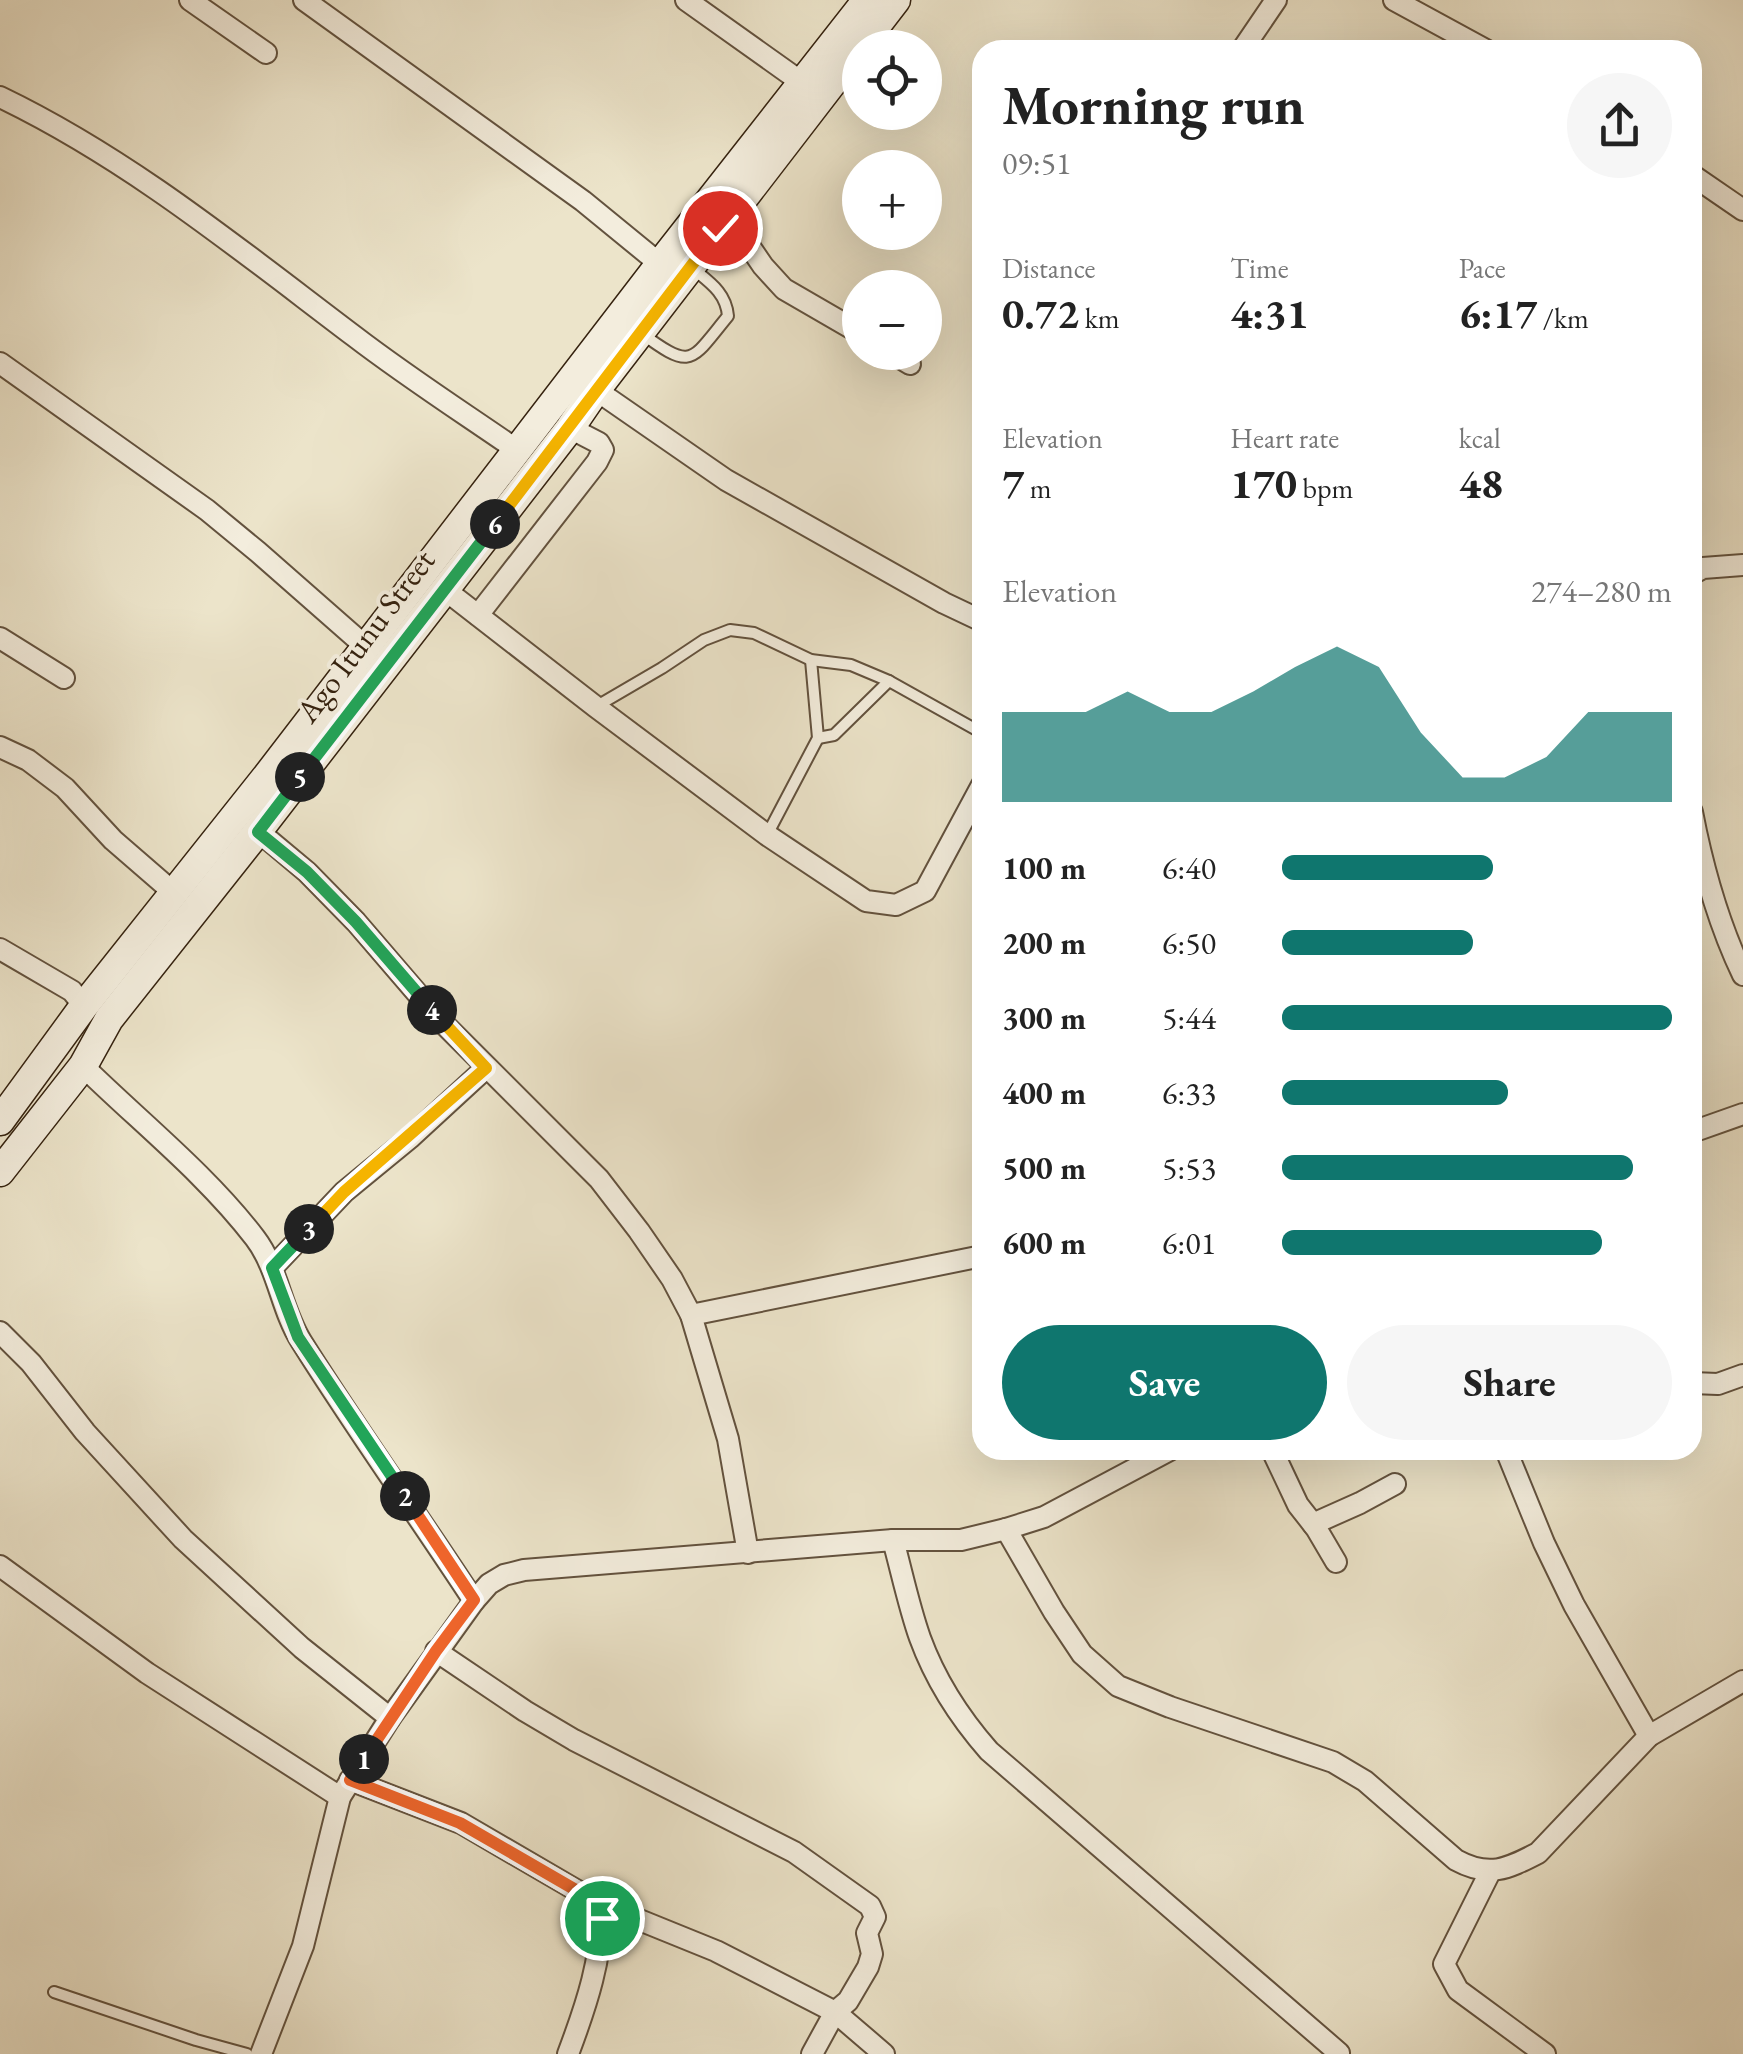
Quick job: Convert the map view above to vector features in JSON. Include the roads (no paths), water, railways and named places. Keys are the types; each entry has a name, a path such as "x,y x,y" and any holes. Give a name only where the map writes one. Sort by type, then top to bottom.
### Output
{"main road":[{"name":"Ago Itunu Street","path":"0,1172 83,1066 109,1019 258,832 720,228 867,0"},
{"name":"Ago Itunu Street","path":"0,1121 84,1006 270,772 660,264 811,89 896,0"}],"street":[{"path":"190,0 266,53"},
{"path":"304,0 583,201 660,264"},
{"path":"686,0 811,89"},
{"path":"1249,40 1276,0"},
{"path":"1394,0 1468,40"},
{"path":"0,96 138,177 252,257 356,338 517,450"},
{"path":"1702,182 1743,210"},
{"path":"720,228 750,247 784,289 842,323"},
{"path":"0,364 206,510 365,646"},
{"path":"596,390 726,480 972,616"},
{"path":"478,615 597,462 602,450 599,443 570,428"},
{"path":"1702,569 1743,565"},
{"path":"444,589 768,835 866,901 896,904 926,891 972,805"},
{"path":"0,638 64,678"},
{"path":"0,747 28,760 65,788 112,840 173,892"},
{"path":"258,832 307,872 486,1068 599,1179 672,1279 691,1315 728,1439 748,1553"},
{"path":"1702,863 1718,918 1743,975"},
{"path":"0,949 57,980 84,1006"},
{"path":"83,1066 258,1242 298,1337 474,1600"},
{"path":"272,1268 344,1192 486,1068"},
{"path":"1702,1128 1743,1114"},
{"path":"691,1315 972,1258"},
{"path":"0,1332 32,1364 84,1432 183,1539 302,1648 390,1718"},
{"path":"1702,1384 1718,1384 1743,1375"},
{"path":"261,2054 303,1946 345,1789 436,1651 489,1584 524,1570 893,1540 960,1540 1044,1517 1151,1460"},
{"path":"1277,1460 1298,1505 1336,1562"},
{"path":"1510,1460 1566,1589 1649,1736"},
{"path":"1313,1524 1395,1484"},
{"path":"1006,1529 1082,1654 1118,1686 1333,1762 1365,1782 1470,1868 1490,1872 1538,1852 1649,1736 1743,1681"},
{"path":"893,1540 920,1638 969,1729 1339,2053"},
{"path":"0,1566 147,1674 345,1789 460,1823 600,1904 716,1950 835,2012 884,2054"},
{"path":"436,1651 574,1740 794,1852 870,1906 875,1917 867,1933 872,1954 868,1967 848,2001 835,2012 812,2054"},
{"path":"1490,1872 1444,1964 1458,1990 1545,2054"},
{"path":"568,2054 593,1975 601,1930 600,1904"}],"lane":[{"path":"640,332 682,358 696,354 728,316 721,292 690,267"},
{"path":"596,707 704,640 730,630 754,633 811,660 851,666 889,680 972,726"},
{"path":"768,835 818,738 811,660"},
{"path":"818,738 834,735 889,680"},
{"path":"54,1992 247,2054"}]}
